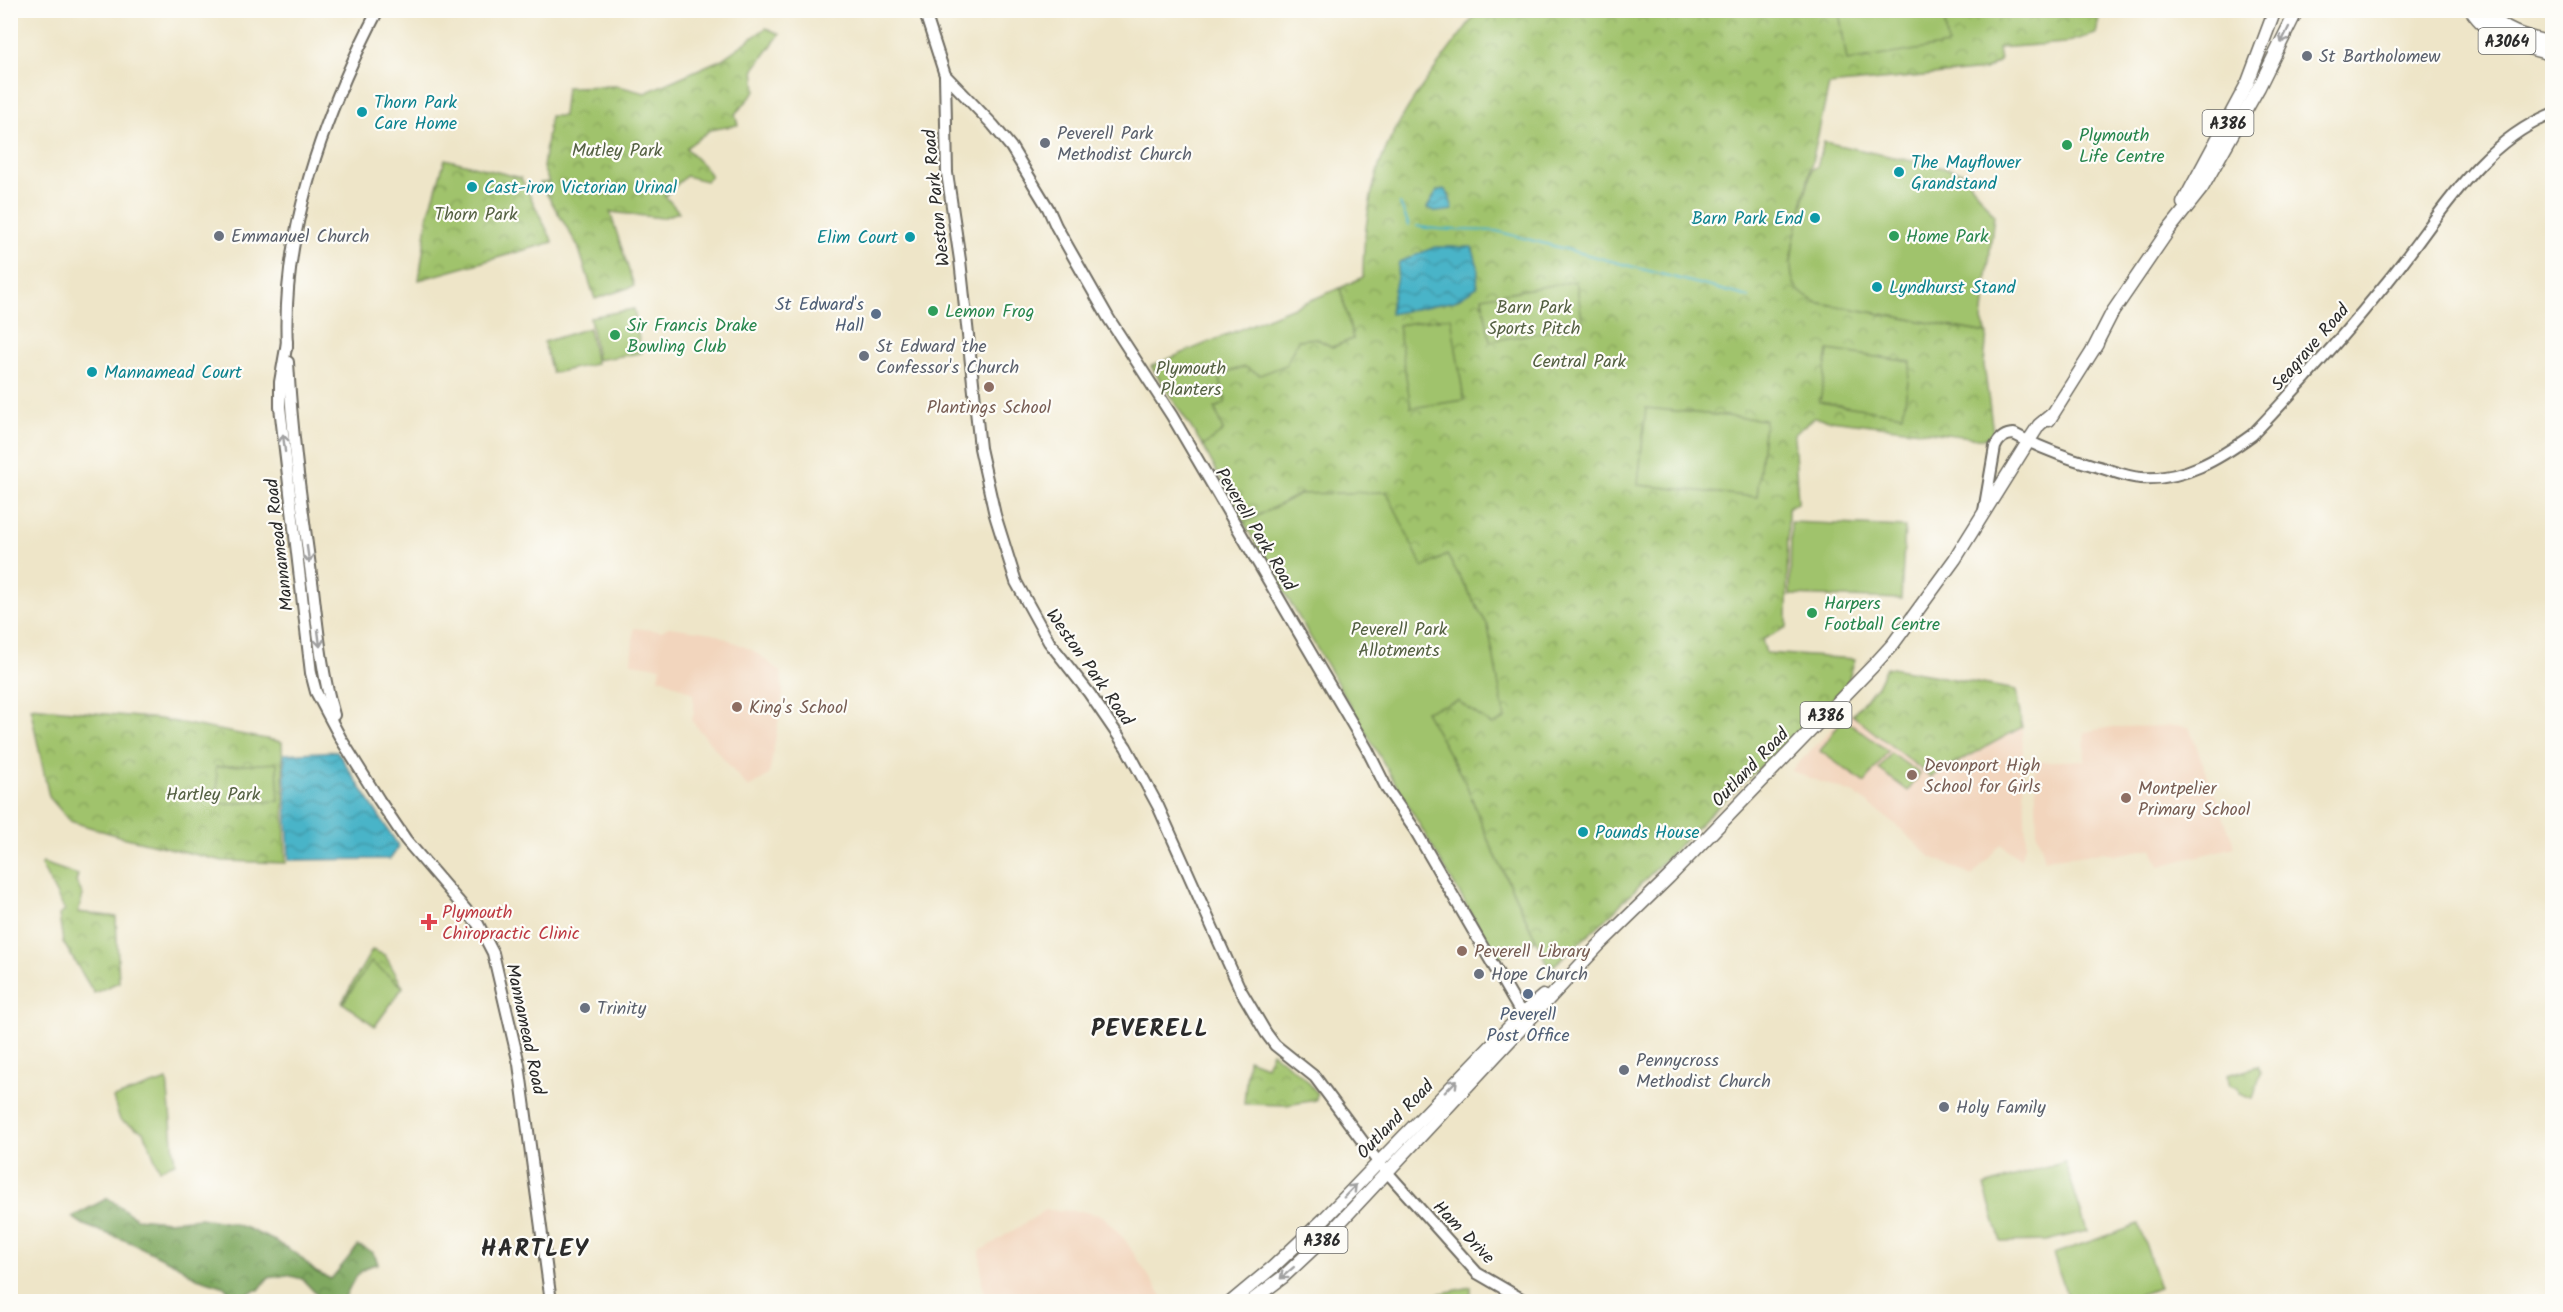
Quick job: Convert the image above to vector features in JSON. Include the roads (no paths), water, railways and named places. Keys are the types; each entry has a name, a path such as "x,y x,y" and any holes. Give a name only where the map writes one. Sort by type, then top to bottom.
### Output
{"main road":[{"name":"Outland Road","path":"2266,35 2268,10"},
{"name":"Outland Road","path":"2169,231 2248,82 2276,10"},
{"name":"Outland Road","path":"1231,1302 1273,1267 1324,1219 1378,1162 1585,961 1873,666 1930,593 1992,501 2007,485 2031,444 2045,430 2051,415 2093,350 2120,314 2135,282 2169,231 2202,188 2297,10"},
{"name":"A3064","path":"2471,10 2486,28 2501,39 2553,54"},
{"name":"A3064","path":"2485,10 2495,23 2506,30 2553,43"},
{"name":"Outland Road","path":"1250,1302 1283,1277 1332,1231 1524,1018"}],"street":[{"name":"Mannamead Road","path":"378,10 351,64 327,122 298,218 290,274 287,342 280,382 280,408 298,521 311,673 316,692 341,739 406,840 478,924 494,953 519,1064 551,1302"},
{"path":"924,10 943,70"},
{"name":"Peverell Park Road","path":"943,70 1002,134 1039,192 1062,238 1109,319 1172,416 1367,749 1387,789 1416,830 1466,916 1487,958 1524,1018"},
{"name":"Weston Park Road","path":"943,70 947,173 960,260 980,448 995,515 1017,582 1049,642 1089,693 1126,747 1158,806 1240,989 1266,1033 1275,1045 1315,1077 1378,1162 1388,1171"},
{"name":"Seagrave Road","path":"1983,514 1989,474 1999,440 2008,434 2014,434 2062,457 2139,478 2163,478 2181,474 2230,451 2259,428 2360,315 2480,165 2526,127 2553,114"},
{"name":"Ham Drive","path":"1388,1171 1477,1273 1527,1302"}],"water":[{"path":"1444,189 1449,195 1453,210 1437,212 1427,208 1437,191"},
{"path":"1435,247 1472,247 1478,266 1477,287 1455,301 1390,314 1399,262"},
{"path":"337,751 399,847 390,859 289,860 284,754"}],"waterway":[{"path":"1400,204 1409,225"},
{"path":"1417,226 1446,230 1496,231 1749,297"}],"place":[{"name":"St Bartholomew","path":"2307,56"},
{"name":"Thorn Park Care Home","path":"362,112"},
{"name":"Peverell Park Methodist Church","path":"1045,143"},
{"name":"Plymouth Life Centre","path":"2067,145"},
{"name":"The Mayflower Grandstand","path":"1899,172"},
{"name":"Cast-iron Victorian Urinal","path":"472,187"},
{"name":"Barn Park End","path":"1815,218"},
{"name":"Emmanuel Church","path":"219,236"},
{"name":"Home Park","path":"1894,236"},
{"name":"Elim Court","path":"910,237"},
{"name":"Lyndhurst Stand","path":"1877,287"},
{"name":"Lemon Frog","path":"933,311"},
{"name":"St Edward's Hall","path":"876,314"},
{"name":"Sir Francis Drake Bowling Club","path":"615,335"},
{"name":"St Edward the Confessor's Church","path":"864,356"},
{"name":"Mannamead Court","path":"92,372"},
{"name":"Plantings School","path":"989,387"},
{"name":"Harpers Football Centre","path":"1812,613"},
{"name":"King's School","path":"737,707"},
{"name":"Devonport High School for Girls","path":"1912,775"},
{"name":"Montpelier Primary School","path":"2126,798"},
{"name":"Pounds House","path":"1583,832"},
{"name":"Plymouth Chiropractic Clinic","path":"429,922"},
{"name":"Peverell Library","path":"1462,951"},
{"name":"Hope Church","path":"1479,974"},
{"name":"Peverell Post Office","path":"1528,994"},
{"name":"Trinity","path":"585,1008"},
{"name":"Pennycross Methodist Church","path":"1624,1070"},
{"name":"Holy Family","path":"1944,1107"}],"district":[{"name":"PEVERELL","path":"1150,1028"},
{"name":"HARTLEY","path":"535,1248"}],"park label":[{"name":"Mutley Park","path":"617,150"},
{"name":"Thorn Park","path":"476,214"},
{"name":"Barn Park Sports Pitch","path":"1534,317"},
{"name":"Central Park","path":"1579,361"},
{"name":"Plymouth Planters","path":"1191,378"},
{"name":"Peverell Park Allotments","path":"1399,639"},
{"name":"Hartley Park","path":"213,794"}]}
